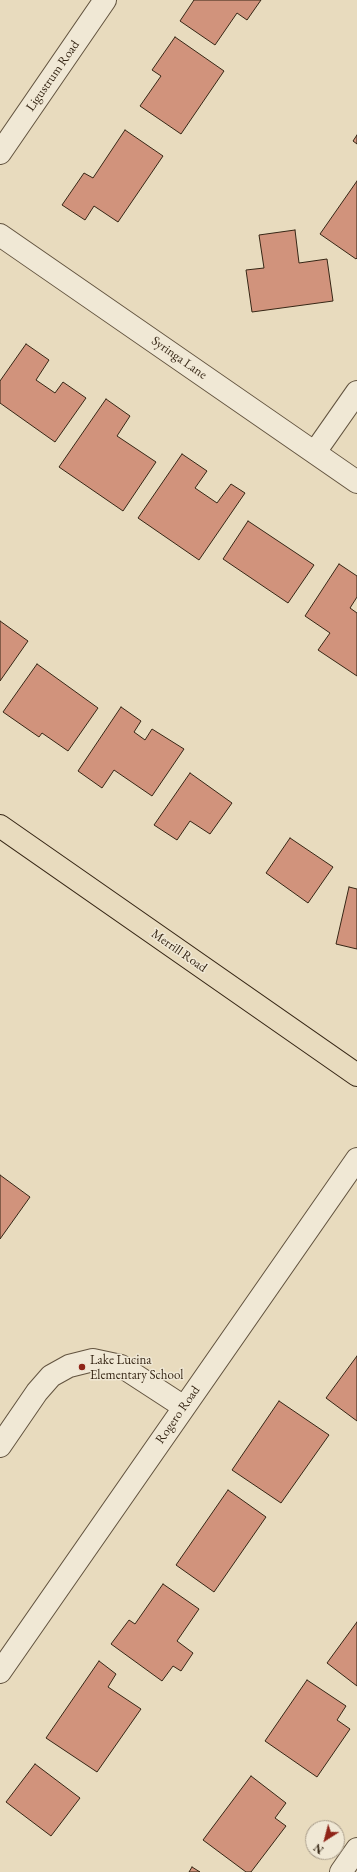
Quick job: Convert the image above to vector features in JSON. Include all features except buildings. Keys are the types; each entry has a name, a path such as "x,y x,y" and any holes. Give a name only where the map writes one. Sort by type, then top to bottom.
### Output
{"main road":[{"name":"Merrill Road","path":"0,826 357,1076"}],"street":[{"name":"Ligustrum Road","path":"0,153 105,0"},
{"name":"Syringa Lane","path":"0,235 357,482"},
{"path":"315,452 357,392"},
{"name":"Rogero Road","path":"0,1672 357,1159"},
{"path":"0,1446 37,1392 51,1376 69,1366 93,1360 121,1366 184,1407"},
{"path":"341,1872 357,1849"}],"place":[{"name":"Lake Lucina Elementary School","path":"82,1367"}]}
